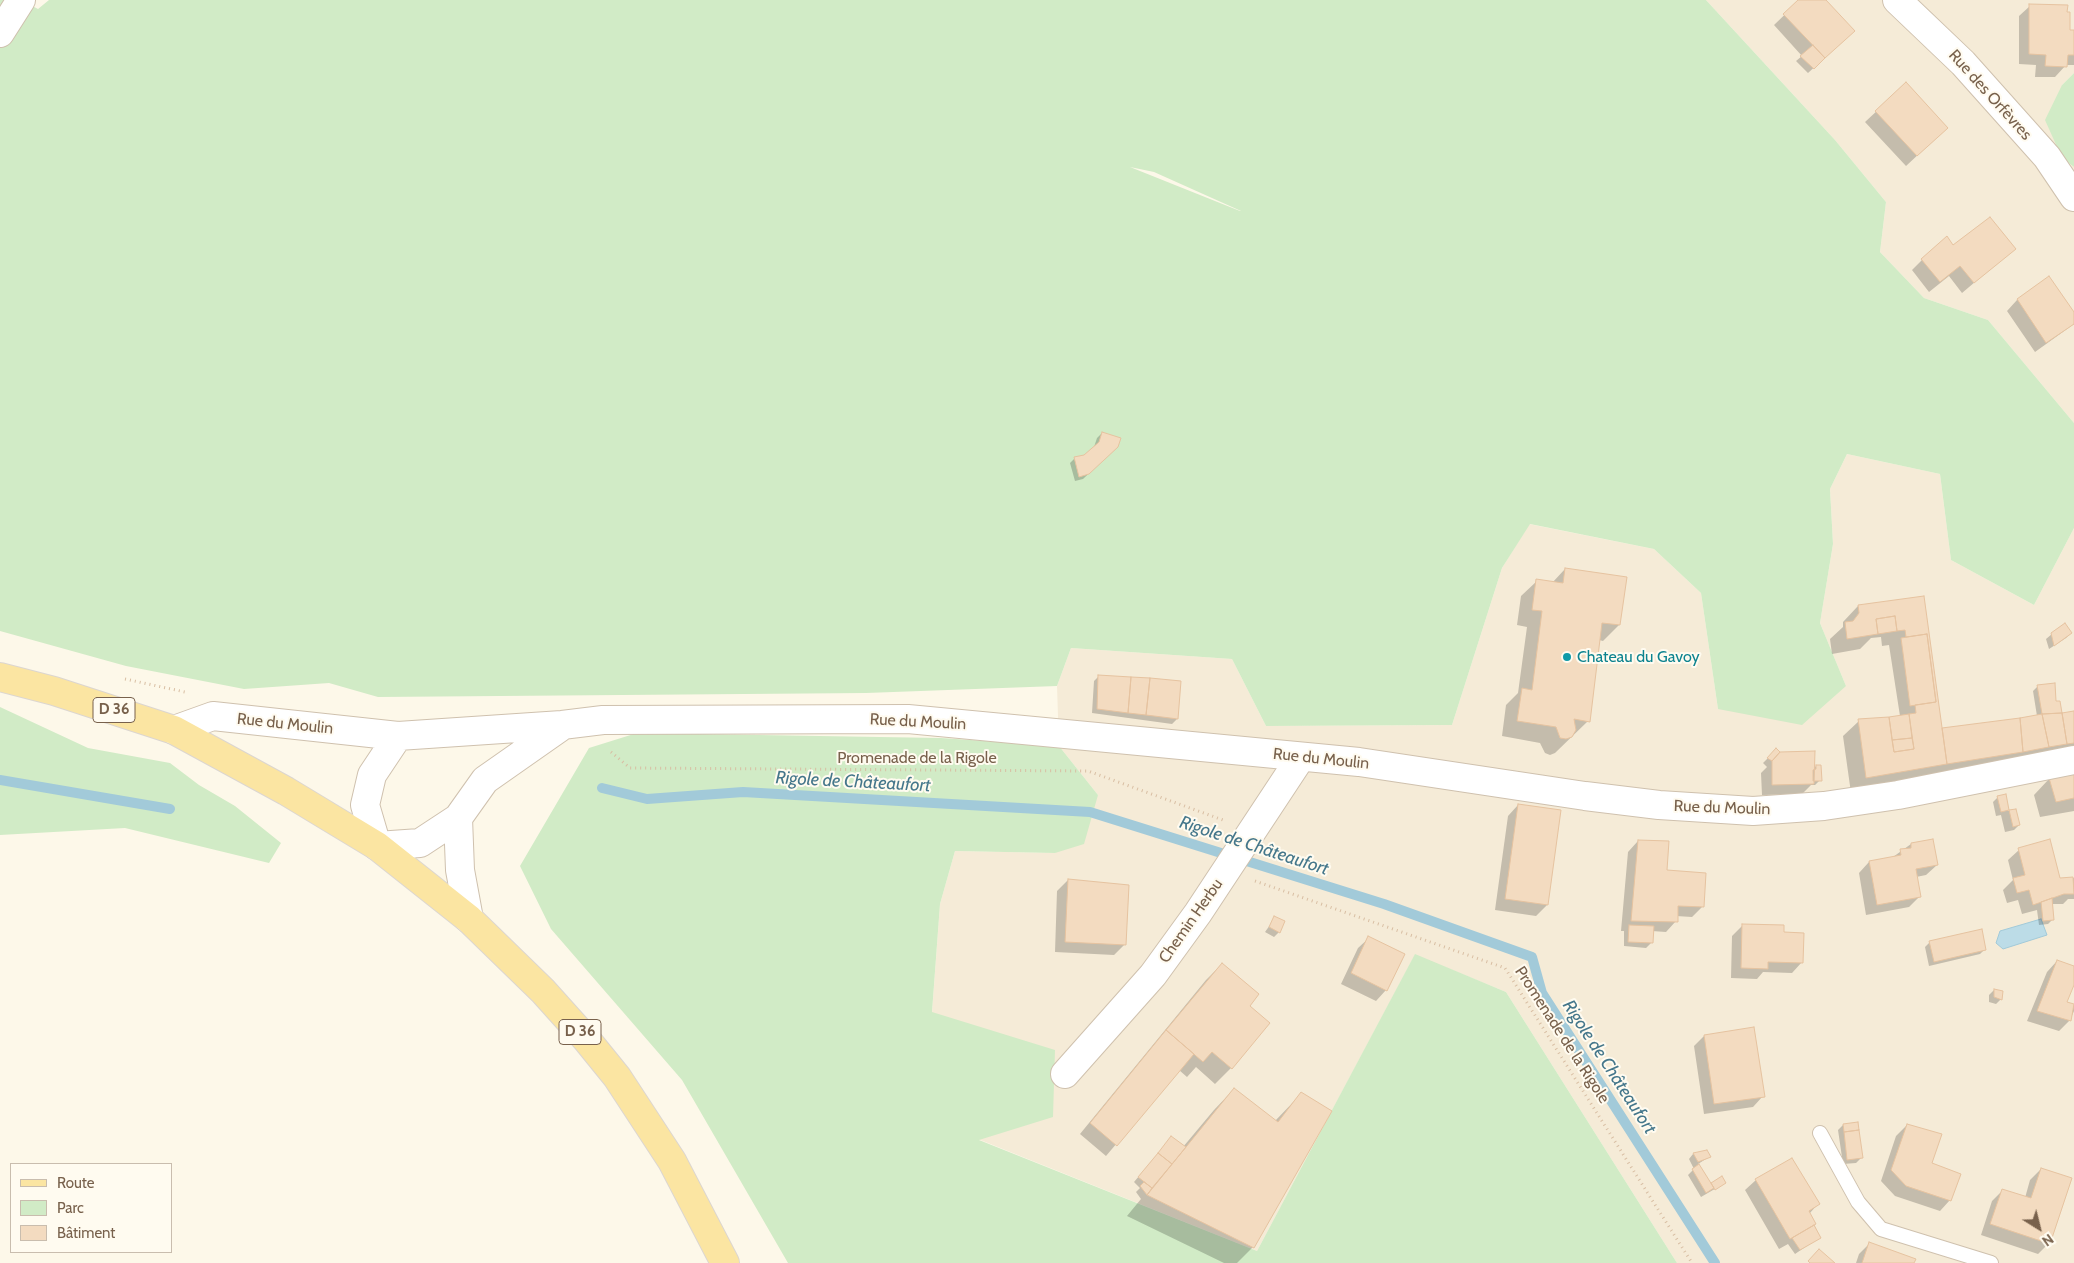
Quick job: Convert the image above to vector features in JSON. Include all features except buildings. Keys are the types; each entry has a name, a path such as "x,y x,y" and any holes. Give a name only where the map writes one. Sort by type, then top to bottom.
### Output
{"main road":[{"name":"D 36","path":"0,677 54,690 174,730 286,791 377,846 469,919 543,991 617,1077 672,1161 725,1263"}],"street":[{"path":"0,33 22,0"},
{"name":"Rue des Orfèvres","path":"1897,0 1970,70 2047,157 2074,197"},
{"name":"Rue du Moulin","path":"174,730 212,716 398,736 562,725 603,720 908,719 1358,762 1613,800 1753,811 1824,806 1898,795 2074,760"},
{"name":"Rue du Moulin","path":"377,846 420,843 458,818 485,780 562,725"},
{"path":"377,846 365,805 372,775 398,736"},
{"name":"Chemin Herbu","path":"1065,1074 1153,975 1252,834 1301,757"},
{"path":"458,818 460,870 469,919"}],"lane":[{"path":"1820,1133 1858,1202 1881,1229 1991,1263"}],"path":[{"name":"Promenade de la Rigole","path":"603,720 602,744 630,768 1088,771 1252,834"},
{"name":"Promenade de la Rigole","path":"1227,869 1505,968 1692,1263"}],"shaded area":[{"path":"1706,0 2074,0 2074,73 2062,85 2062,158 2074,167 2074,423 1988,320 1924,298 1880,252 1886,202 1835,140"},
{"path":"1847,454 1940,474 1951,560 2034,605 2074,528 2074,1263 1677,1263 1506,992 1415,955 1257,1251 978,1139 932,1013 940,904 955,851 1055,853 1098,795 1059,746 1057,686 1071,648 1232,659 1266,726 1452,725 1502,568 1529,524 1654,549 1701,593 1718,709 1846,686 1820,623 1833,544 1830,489"}],"green space":[{"path":"0,0 21,0 38,9 49,0 1706,0 1835,140 1886,202 1880,252 1924,298 1988,320 2074,423 2074,528 2034,605 1951,560 1940,474 1847,454 1830,489 1833,544 1820,623 1846,686 1802,725 1718,709 1701,593 1654,549 1530,524 1502,568 1452,725 1266,726 1232,659 1071,648 1057,686 866,693 378,697 329,683 244,689 126,666 0,631","holes":["1130,167 1154,172 1241,211"]},
{"path":"2074,73 2074,167 2062,158 2045,120 2062,85"},
{"path":"0,707 88,748 170,763 199,785 235,806 281,843 269,863 125,828 0,835"},
{"path":"637,733 941,738 1059,746 1098,795 1084,844 1055,853 955,851 940,904 932,1012 1055,1050 1053,1117 979,1140 1257,1251 1415,954 1506,992 1677,1263 788,1263 682,1080 551,929 520,866 589,748"}],"water":[{"path":"2041,919 2047,935 2003,949 1996,943 2000,931"}],"waterway":[{"name":"Rigole de Châteaufort","path":"0,780 170,809"},
{"name":"Rigole de Châteaufort","path":"602,788 647,799 743,792 1090,812 1384,904 1532,957 1542,993 1715,1263"}],"place":[{"name":"Chateau du Gavoy","path":"1567,657"}]}
